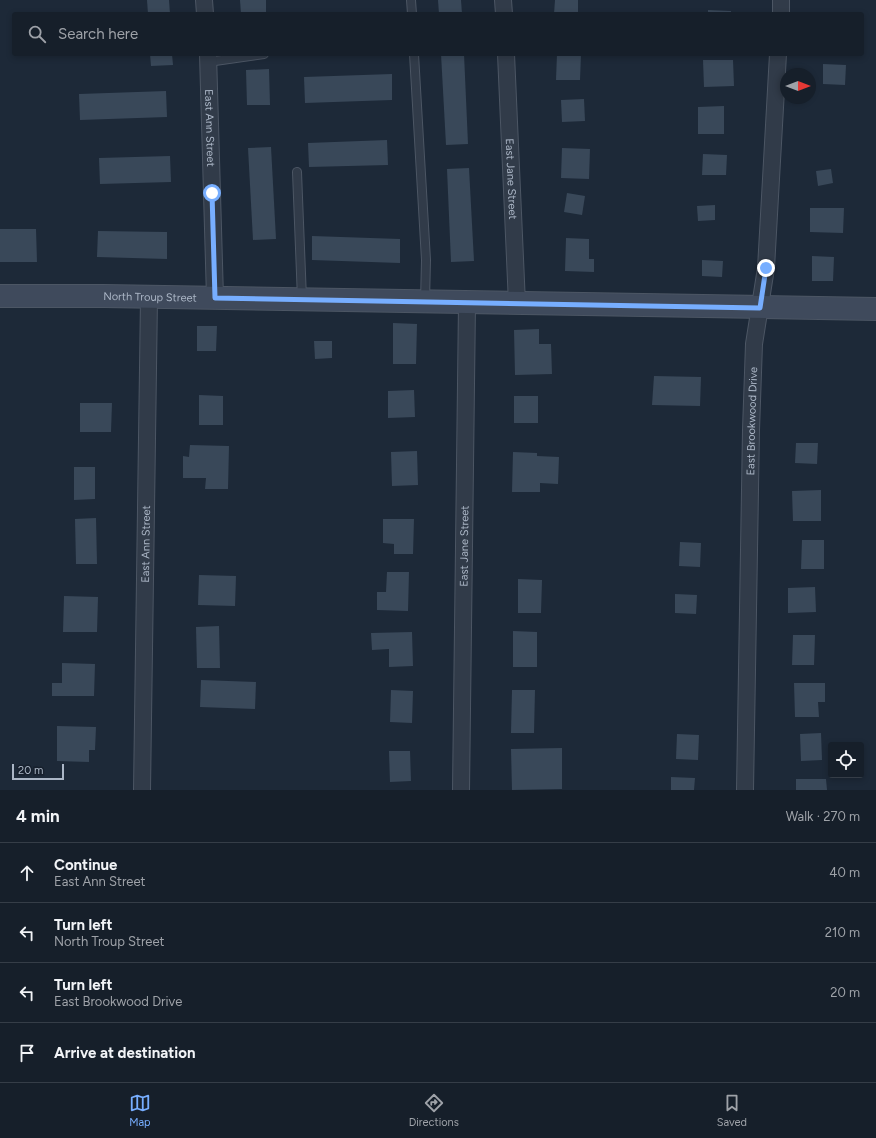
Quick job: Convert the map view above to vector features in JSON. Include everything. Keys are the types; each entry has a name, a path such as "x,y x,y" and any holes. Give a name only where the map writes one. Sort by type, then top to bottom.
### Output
{"street":[{"path":"204,0 205,12"},
{"path":"503,0 504,12"},
{"path":"781,12 782,0"},
{"name":"East Jane Street","path":"506,56 517,304"},
{"name":"East Brookwood Drive","path":"745,790 751,430 754,344 766,268 778,56"},
{"name":"East Ann Street","path":"208,58 215,298"},
{"name":"North Troup Street","path":"0,296 876,309"},
{"name":"East Ann Street","path":"142,790 150,298"},
{"name":"East Jane Street","path":"461,790 467,303"}],"lane":[{"path":"412,0 412,12"},
{"path":"208,58 236,56"},
{"path":"414,56 426,260 425,302"},
{"path":"297,172 302,300"}],"building":[{"path":"147,0 169,0 170,12 148,12"},
{"path":"240,0 266,0 266,12 241,12"},
{"path":"438,0 461,0 462,12 439,12"},
{"path":"555,0 578,0 578,12 554,12"},
{"path":"708,10 731,11 731,12 708,12"},
{"path":"150,56 172,56 173,65 151,66"},
{"path":"441,56 464,56 468,144 446,145"},
{"path":"557,56 581,56 580,80 556,80"},
{"path":"703,60 733,60 734,86 704,87"},
{"path":"823,64 846,65 845,85 823,84"},
{"path":"269,69 270,105 247,105 246,70"},
{"path":"392,74 392,100 305,103 304,77"},
{"path":"166,91 167,117 80,120 79,94"},
{"path":"584,99 585,121 562,122 561,100"},
{"path":"724,106 724,134 698,134 698,107"},
{"path":"387,140 388,165 309,167 308,143"},
{"path":"271,147 276,239 253,240 248,148"},
{"path":"562,148 590,149 589,179 561,178"},
{"path":"703,154 727,155 726,175 702,175"},
{"path":"170,156 171,182 100,184 99,158"},
{"path":"469,168 474,261 451,262 447,169"},
{"path":"831,169 833,183 818,186 816,171"},
{"path":"567,193 585,196 582,215 564,212"},
{"path":"715,205 715,220 698,221 697,206"},
{"path":"810,208 844,208 843,233 810,232"},
{"path":"0,229 36,229 37,262 0,262"},
{"path":"98,231 167,232 167,259 97,257"},
{"path":"312,236 400,239 400,263 312,260"},
{"path":"566,238 589,239 589,259 594,259 594,272 565,271"},
{"path":"812,256 834,257 833,281 812,281"},
{"path":"702,260 723,261 722,277 702,276"},
{"path":"393,323 417,324 416,364 393,364"},
{"path":"197,326 217,326 216,351 197,351"},
{"path":"539,329 539,344 551,344 552,374 515,375 514,330"},
{"path":"314,341 332,341 332,358 315,359"},
{"path":"654,376 701,377 700,406 652,405"},
{"path":"414,390 415,417 388,418 388,391"},
{"path":"199,395 223,396 223,425 199,425"},
{"path":"514,396 538,396 538,423 514,423"},
{"path":"80,403 112,403 111,432 80,432"},
{"path":"796,443 818,443 817,464 795,463"},
{"path":"190,445 229,446 228,489 205,489 206,478 183,478 183,456 189,457"},
{"path":"417,451 418,485 392,486 391,452"},
{"path":"513,452 537,453 537,456 559,457 558,484 540,483 540,492 512,492"},
{"path":"74,467 95,467 95,499 74,500"},
{"path":"821,490 821,521 793,521 792,491"},
{"path":"96,518 97,564 76,564 75,519"},
{"path":"383,519 414,519 413,554 394,554 394,544 383,543"},
{"path":"802,540 824,540 824,569 801,569"},
{"path":"680,542 701,543 700,567 679,566"},
{"path":"387,572 409,572 408,611 377,610 377,592 386,592"},
{"path":"199,575 236,576 235,606 198,605"},
{"path":"518,579 542,580 541,613 518,613"},
{"path":"815,587 816,612 788,613 788,588"},
{"path":"675,594 697,595 696,614 675,613"},
{"path":"64,596 98,597 97,632 63,632"},
{"path":"219,626 220,668 197,668 196,627"},
{"path":"513,631 537,632 537,667 513,667"},
{"path":"412,632 413,666 389,667 389,649 372,650 371,633"},
{"path":"793,635 815,635 814,665 792,665"},
{"path":"62,663 95,664 94,696 52,696 52,683 62,683"},
{"path":"201,680 256,682 255,709 200,707"},
{"path":"794,683 825,683 825,702 818,702 819,717 795,717"},
{"path":"391,690 413,691 412,723 390,722"},
{"path":"512,690 535,690 534,733 511,733"},
{"path":"57,726 96,727 95,750 89,750 89,762 57,761"},
{"path":"821,733 822,760 801,761 800,734"},
{"path":"677,734 699,735 698,760 676,759"},
{"path":"562,748 562,789 512,790 511,749"},
{"path":"389,751 410,751 411,781 390,782"},
{"path":"671,777 695,778 694,790 671,790"},
{"path":"796,779 826,779 827,790 796,790"}],"route":[{"path":"212,193 215,298 760,308 766,268"}]}
